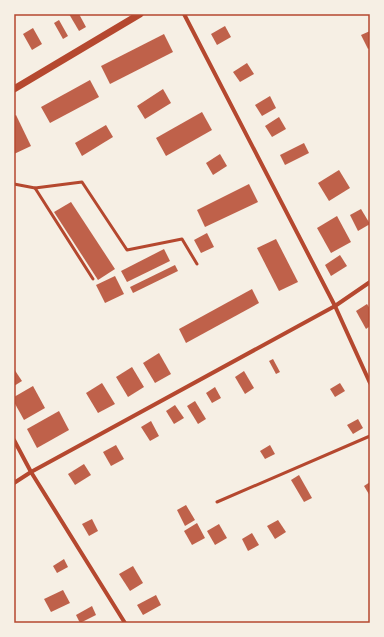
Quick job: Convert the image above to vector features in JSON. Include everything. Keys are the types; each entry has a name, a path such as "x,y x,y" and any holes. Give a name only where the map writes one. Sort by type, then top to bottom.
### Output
{"street":[{"path":"14,89 140,14"},
{"path":"184,14 335,306 370,383"},
{"path":"14,483 31,472 335,306 370,282"},
{"path":"14,440 31,472 125,623"}],"lane":[{"path":"14,184 35,188 82,182 127,250 182,239 197,264"},
{"path":"35,188 92,278"},
{"path":"218,502 370,436"}],"building":[{"path":"69,14 79,14 86,27 79,31"},
{"path":"59,20 68,36 63,39 54,23"},
{"path":"225,26 231,37 217,45 211,34"},
{"path":"33,28 42,44 32,50 23,34"},
{"path":"370,31 370,48 368,49 361,35"},
{"path":"164,34 173,52 110,84 101,66"},
{"path":"247,63 254,74 240,82 233,72"},
{"path":"90,80 99,97 50,123 41,107"},
{"path":"163,89 171,103 145,119 137,106"},
{"path":"270,96 276,108 262,116 255,105"},
{"path":"202,112 212,130 166,156 156,138"},
{"path":"16,115 31,146 14,154 14,116"},
{"path":"279,117 286,129 272,137 265,126"},
{"path":"106,125 113,137 82,156 75,143"},
{"path":"304,143 309,153 285,165 280,155"},
{"path":"220,154 227,166 213,175 206,163"},
{"path":"339,170 350,188 329,201 318,183"},
{"path":"249,184 258,202 205,227 197,210"},
{"path":"71,202 115,269 98,280 54,212"},
{"path":"361,209 370,224 358,231 350,215"},
{"path":"337,216 351,242 331,253 317,228"},
{"path":"207,233 214,247 201,253 194,240"},
{"path":"276,239 298,282 279,291 257,248"},
{"path":"164,249 170,261 127,282 121,271"},
{"path":"340,255 347,266 331,276 325,265"},
{"path":"175,265 178,271 133,293 130,287"},
{"path":"115,276 124,294 105,303 96,285"},
{"path":"252,289 259,303 186,343 179,329"},
{"path":"367,304 370,309 370,326 366,329 356,311"},
{"path":"159,353 171,374 155,383 143,363"},
{"path":"273,359 280,372 276,374 269,361"},
{"path":"132,367 144,387 128,397 116,377"},
{"path":"14,369 22,381 14,386"},
{"path":"244,371 254,388 245,394 235,377"},
{"path":"102,383 115,404 98,413 86,393"},
{"path":"340,383 345,391 335,397 330,389"},
{"path":"33,386 45,408 24,420 14,402 14,397"},
{"path":"215,387 221,398 212,403 206,393"},
{"path":"195,401 206,419 198,424 187,406"},
{"path":"175,405 184,418 174,424 166,411"},
{"path":"59,411 69,430 37,448 27,429"},
{"path":"358,419 363,428 353,434 347,425"},
{"path":"151,421 159,436 150,441 141,427"},
{"path":"116,445 124,459 111,466 103,452"},
{"path":"270,445 275,454 265,459 260,451"},
{"path":"84,464 91,475 75,485 68,474"},
{"path":"299,475 312,498 304,502 291,480"},
{"path":"370,482 370,496 364,486"},
{"path":"186,505 195,520 185,526 177,510"},
{"path":"92,519 98,531 89,536 82,524"},
{"path":"278,520 286,532 275,539 267,526"},
{"path":"197,523 205,538 192,545 184,531"},
{"path":"219,524 227,538 215,545 207,531"},
{"path":"252,533 259,545 248,551 242,539"},
{"path":"64,559 68,567 57,573 53,566"},
{"path":"133,566 143,583 130,591 119,574"},
{"path":"63,590 70,603 51,612 44,599"},
{"path":"156,595 161,605 143,615 137,605"},
{"path":"92,606 96,615 80,623 76,615"}]}
